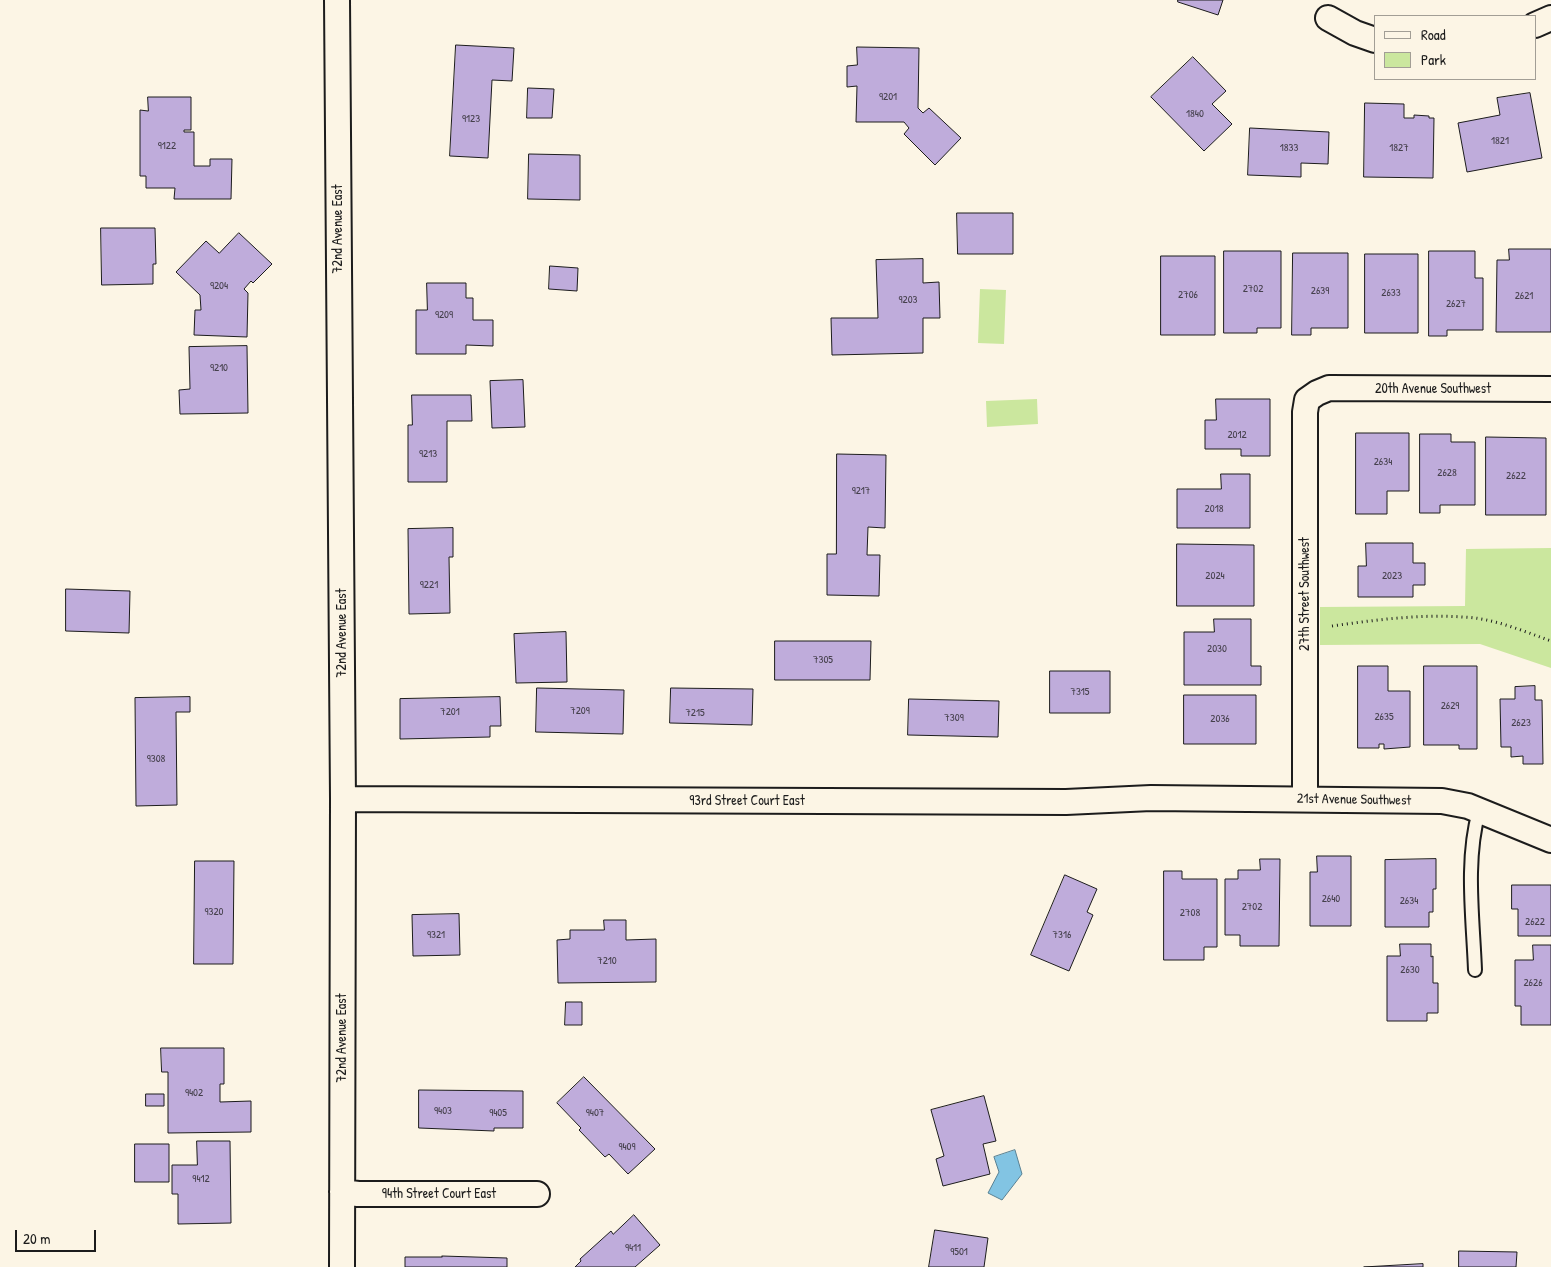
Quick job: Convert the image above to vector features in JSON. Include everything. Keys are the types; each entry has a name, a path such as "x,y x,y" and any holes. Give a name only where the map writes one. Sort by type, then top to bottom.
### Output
{"street":[{"name":"72nd Avenue East","path":"337,0 343,799 342,1267"},
{"path":"1328,18 1355,33 1374,40"},
{"path":"1536,25 1551,18"},
{"name":"20th Avenue Southwest","path":"1317,393 1329,388 1551,389"},
{"name":"27th Street Southwest","path":"1305,799 1305,412 1307,400 1317,393"},
{"name":"93rd Street Court East","path":"343,799 1066,802 1151,798"},
{"name":"21st Avenue Southwest","path":"1151,798 1442,801 1468,806 1551,840"},
{"name":"94th Street Court East","path":"342,1192 358,1194 537,1194"}],"lane":[{"path":"1475,970 1472,876 1473,832 1479,810"}],"path":[{"path":"1332,626 1383,619 1464,616 1506,624 1551,641"}],"green space":[{"path":"980,289 1006,290 1004,344 978,343"},
{"path":"1037,399 1038,424 987,427 986,401"},
{"path":"1551,548 1551,668 1480,644 1320,645 1320,607 1465,606 1466,549"}],"water":[{"path":"1015,1150 1022,1174 1002,1200 988,1193 999,1172 994,1157"}],"building":[{"path":"1178,0 1223,0 1218,15 1178,2"},
{"path":"456,45 514,48 512,81 492,80 488,158 450,156"},
{"path":"857,47 919,48 918,108 923,113 929,108 961,138 935,165 904,134 909,128 904,122 856,122 857,86 847,87 847,66 857,65"},
{"path":"1193,57 1226,91 1212,104 1232,124 1204,151 1151,97"},
{"path":"528,88 554,89 552,118 527,118"},
{"path":"1530,93 1542,158 1467,172 1458,123 1500,115 1497,98"},
{"path":"148,97 191,97 191,130 184,130 184,132 194,132 194,166 210,166 210,159 232,159 231,199 174,199 175,188 146,188 146,176 140,176 140,110 148,111"},
{"path":"1365,103 1404,104 1404,118 1414,118 1414,115 1434,118 1433,178 1364,177"},
{"path":"1250,128 1329,132 1328,164 1301,163 1301,177 1248,175"},
{"path":"529,154 580,155 580,200 528,199"},
{"path":"957,213 1013,213 1013,254 958,254"},
{"path":"101,228 155,228 156,264 153,264 153,284 102,285"},
{"path":"239,233 272,264 253,283 251,281 244,289 248,293 247,337 194,335 195,310 201,310 200,295 176,272 206,241 219,253"},
{"path":"1509,249 1551,249 1551,332 1496,332 1497,260 1509,260"},
{"path":"1224,251 1281,251 1281,328 1257,328 1257,333 1224,333"},
{"path":"1429,251 1475,251 1475,278 1483,278 1483,330 1447,330 1447,336 1429,336"},
{"path":"1293,253 1348,253 1348,328 1311,328 1311,335 1292,335"},
{"path":"1365,254 1418,254 1418,333 1365,333"},
{"path":"1161,256 1215,256 1215,335 1161,335"},
{"path":"923,259 923,283 939,282 940,318 923,318 923,353 832,355 831,318 878,318 876,260"},
{"path":"550,266 578,268 577,291 549,289"},
{"path":"427,283 466,283 466,298 473,298 473,320 493,320 493,346 466,345 466,354 416,354 416,310 427,310"},
{"path":"247,346 248,413 180,414 179,390 190,389 189,347"},
{"path":"523,380 525,427 492,428 490,381"},
{"path":"412,395 471,395 472,421 447,421 447,482 408,482 408,425 412,425"},
{"path":"1216,399 1270,399 1270,456 1241,456 1241,449 1205,449 1205,420 1216,420"},
{"path":"1356,433 1409,433 1409,491 1387,491 1387,514 1356,514"},
{"path":"1420,434 1451,434 1451,442 1475,442 1475,505 1440,505 1440,513 1420,513"},
{"path":"1486,437 1546,438 1546,515 1486,515"},
{"path":"837,454 886,455 885,528 868,527 867,555 880,555 879,596 827,595 827,554 836,554"},
{"path":"1221,474 1250,474 1250,528 1177,528 1177,489 1221,489"},
{"path":"453,528 453,557 449,557 450,613 409,614 408,529"},
{"path":"1366,543 1413,543 1413,563 1425,563 1425,585 1413,585 1413,597 1358,597 1358,566 1366,566"},
{"path":"1177,544 1254,545 1254,606 1177,606"},
{"path":"66,589 130,591 129,633 66,631"},
{"path":"1214,619 1251,619 1251,666 1261,666 1261,685 1184,685 1184,632 1214,632"},
{"path":"566,632 567,682 516,683 514,634"},
{"path":"775,641 871,641 870,680 775,680"},
{"path":"1358,666 1388,666 1388,691 1410,691 1410,747 1384,749 1384,744 1379,744 1379,748 1358,748"},
{"path":"1424,666 1477,666 1477,749 1459,749 1459,745 1424,745"},
{"path":"1050,671 1110,671 1110,713 1050,713"},
{"path":"1535,686 1535,700 1542,700 1543,764 1523,764 1523,756 1511,757 1511,747 1501,747 1500,699 1515,699 1515,687"},
{"path":"537,688 624,690 623,734 536,732"},
{"path":"671,688 753,689 752,725 670,723"},
{"path":"1184,695 1256,695 1256,744 1184,744"},
{"path":"190,697 190,712 176,712 177,805 136,806 135,698"},
{"path":"500,697 501,726 490,726 490,737 400,739 400,699"},
{"path":"909,699 999,701 998,737 908,735"},
{"path":"1317,856 1351,856 1351,926 1310,926 1310,872 1317,872"},
{"path":"1260,859 1280,859 1279,946 1240,946 1240,935 1225,935 1225,879 1238,879 1238,870 1260,870"},
{"path":"1436,859 1436,889 1433,889 1433,912 1429,912 1429,927 1385,927 1385,860"},
{"path":"195,861 234,861 233,964 194,964"},
{"path":"1164,871 1182,871 1182,879 1217,879 1217,947 1204,947 1204,960 1164,960"},
{"path":"1065,875 1097,889 1087,912 1093,915 1069,971 1031,955"},
{"path":"1512,885 1551,885 1551,936 1518,936 1518,909 1512,909"},
{"path":"459,914 460,955 413,956 412,915"},
{"path":"604,920 626,920 626,940 656,939 656,982 558,983 557,940 570,939 570,930 604,930"},
{"path":"1400,944 1431,944 1433,983 1438,983 1438,1013 1427,1013 1427,1021 1387,1021 1387,956 1400,956"},
{"path":"1533,945 1551,945 1551,1025 1521,1025 1521,1006 1515,1006 1515,960 1533,960"},
{"path":"566,1002 582,1002 582,1025 565,1025"},
{"path":"161,1048 224,1048 224,1084 220,1084 220,1102 251,1101 251,1132 168,1133 168,1072 162,1072"},
{"path":"584,1077 655,1149 628,1174 609,1154 605,1157 557,1103"},
{"path":"419,1090 523,1091 523,1128 494,1128 494,1131 419,1128"},
{"path":"146,1094 164,1094 164,1106 146,1106"},
{"path":"984,1096 996,1141 983,1144 990,1174 943,1186 936,1159 944,1156 931,1110"},
{"path":"197,1141 230,1141 231,1223 178,1224 178,1194 172,1194 172,1165 197,1165"},
{"path":"135,1144 169,1144 169,1182 135,1182"},
{"path":"634,1215 660,1245 635,1267 575,1267 581,1261 580,1259 611,1231 613,1234"},
{"path":"935,1230 988,1238 984,1267 929,1267"},
{"path":"1459,1251 1517,1252 1516,1267 1459,1267"},
{"path":"405,1257 507,1258 507,1267 405,1267"},
{"path":"1423,1264 1423,1267 1364,1267"}]}
